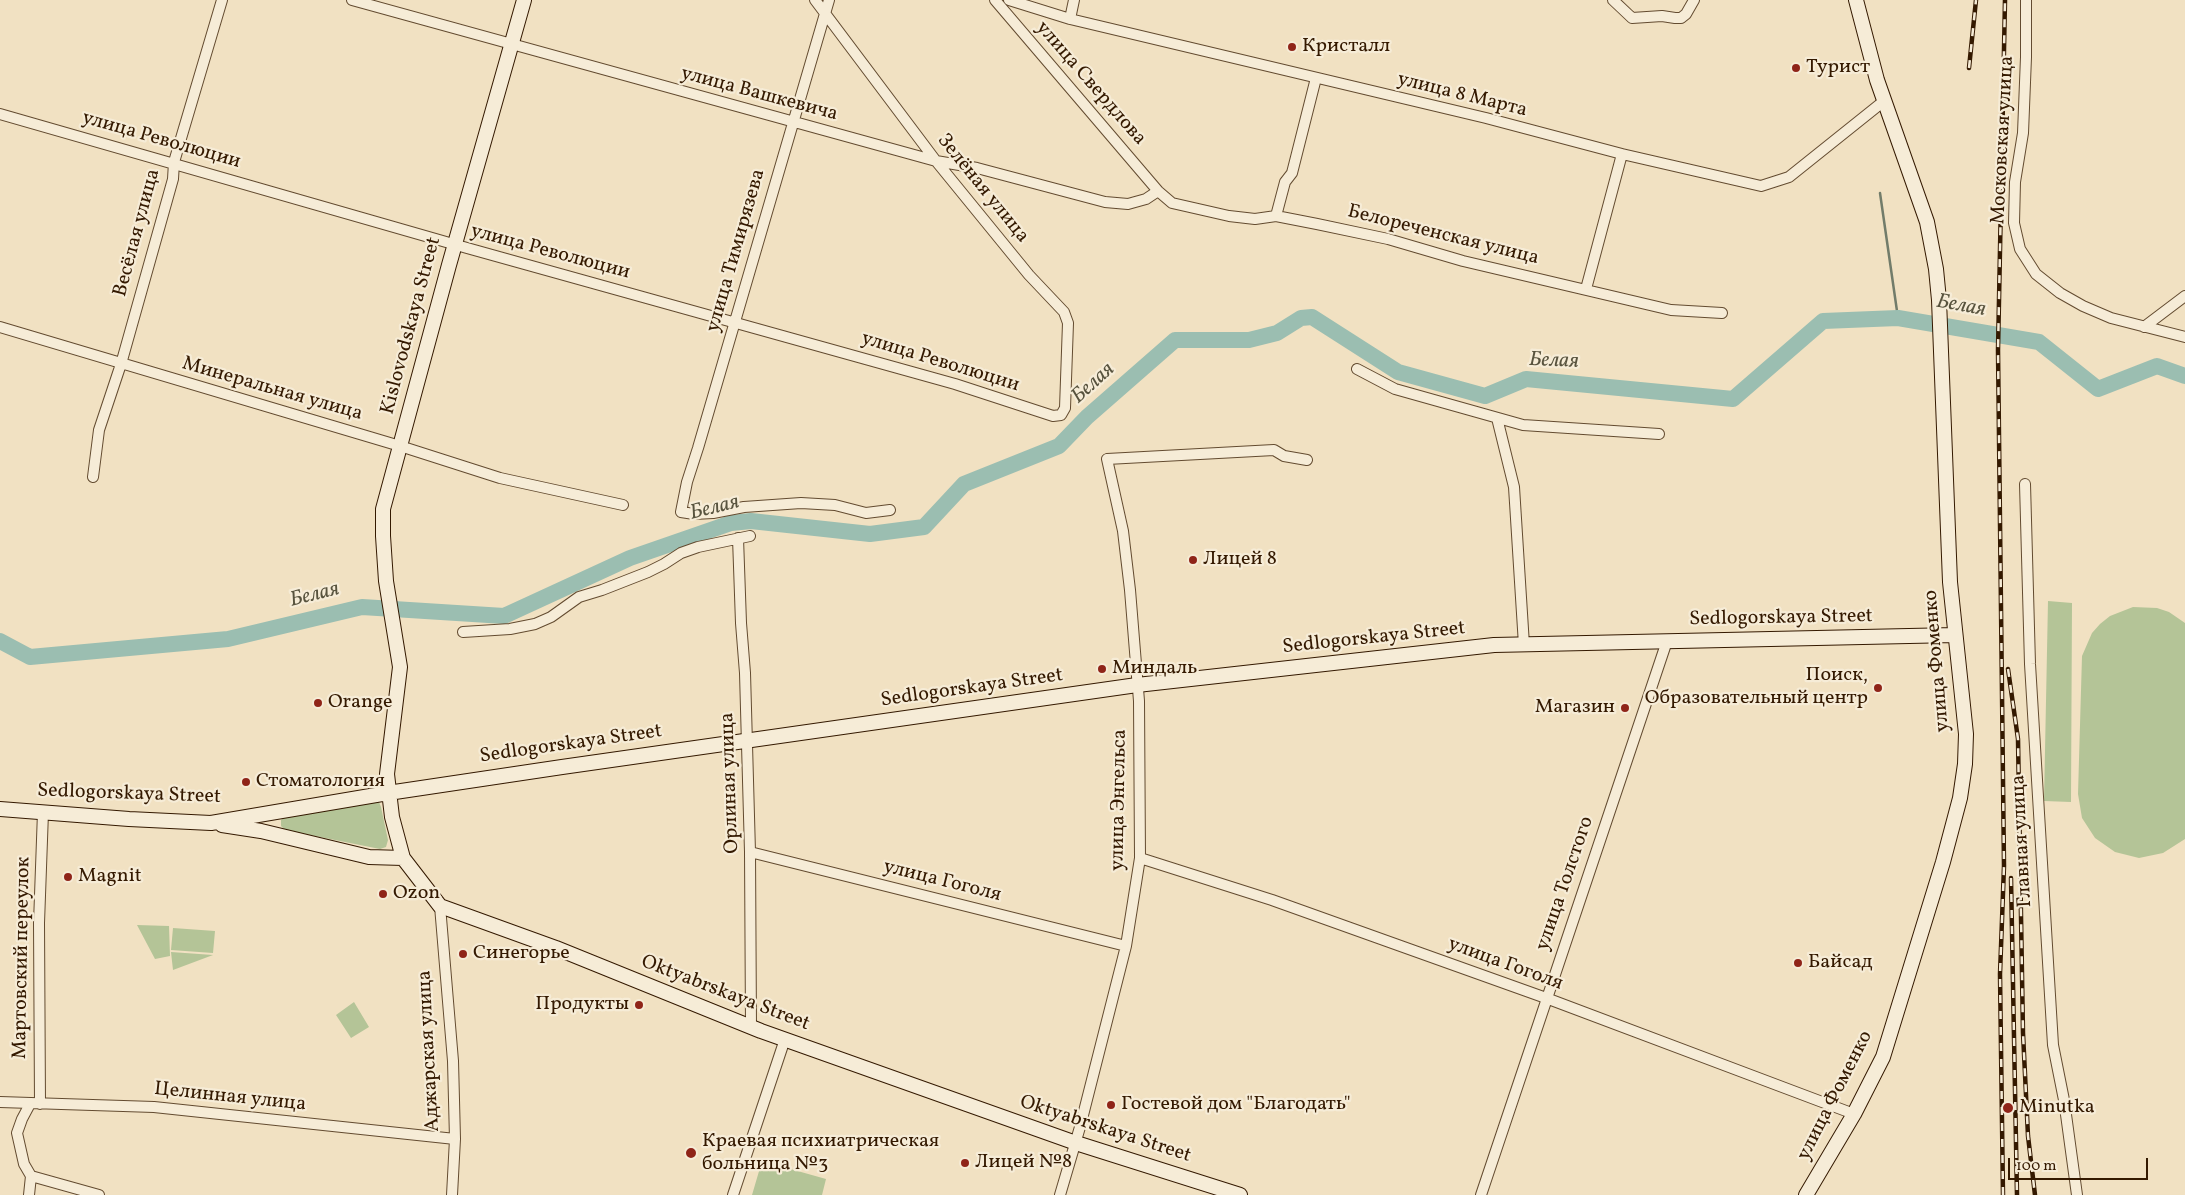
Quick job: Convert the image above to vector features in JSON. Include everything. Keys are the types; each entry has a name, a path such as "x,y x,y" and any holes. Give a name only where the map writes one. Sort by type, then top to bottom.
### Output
{"street":[{"name":"Весёлая улица","path":"93,477 99,430 121,364 173,179 174,162 222,0"},
{"name":"улица Вашкевича","path":"352,0 936,161 977,168 1105,202 1128,204 1146,199 1158,191"},
{"name":"Kislovodskaya Street","path":"388,793 388,756 400,667 386,581 383,509 524,0"},
{"name":"Зелёная улица","path":"815,0 936,161 1029,275 1064,312 1068,323 1065,408 1061,415"},
{"name":"улица Тимирязева","path":"829,0 687,482 681,512 694,514 713,513 744,507 801,503 835,505 866,513 890,510"},
{"name":"улица Свердлова","path":"995,0 1158,191"},
{"name":"улица 8 Марта","path":"1009,0 1070,19 1486,118 1622,154 1761,186 1789,176 1884,101"},
{"path":"1070,19 1074,0"},
{"path":"1613,0 1632,18 1662,16 1681,18 1686,14 1694,0"},
{"name":"улица Фоменко","path":"1806,1195 1854,1114 1883,1056 1943,862 1960,798 1965,764 1966,734 1950,582 1941,337 1936,269 1927,222 1884,101 1856,0"},
{"name":"Московская улица","path":"2026,0 2023,133 2015,182 2014,223 2020,249 2036,274 2060,293 2111,318 2185,337"},
{"path":"1276,216 1285,182 1292,174 1316,78"},
{"name":"улица Революции","path":"0,114 174,162 455,245 955,384 1053,416 1061,415"},
{"path":"1586,289 1622,154"},
{"name":"Белореченская улица","path":"1158,191 1172,203 1194,209 1255,219 1276,216 1388,239 1463,261 1671,310 1722,313"},
{"path":"2144,327 2185,296"},
{"name":"Минеральная улица","path":"0,327 400,446 500,478 623,506"},
{"path":"1357,369 1395,389 1451,403 1523,425 1659,434"},
{"path":"1497,418 1514,487 1524,644"},
{"name":"улица Энгельса","path":"1060,1195 1076,1143 1126,946 1140,858 1138,685 1124,540 1107,459 1274,450 1284,456 1307,460"},
{"name":"Главная улица","path":"2025,484 2030,655 2053,1045 2064,1100 2078,1195"},
{"path":"463,632 510,629 535,624 552,617 579,597 648,572 681,553 698,547 750,536"},
{"name":"Орлиная улица","path":"738,538 750,852 751,1027"},
{"name":"Sedlogorskaya Street","path":"0,809 211,822 388,793 1138,685 1494,645 1801,640 1955,635"},
{"name":"улица Толстого","path":"1481,1195 1667,641"},
{"path":"388,793 403,858 440,906"},
{"name":"Мартовский переулок","path":"29,1195 31,1176 24,1164 17,1133 22,1118 35,1104 39,923 44,812"},
{"path":"211,822 261,831 369,857 403,858"},
{"name":"улица Гоголя","path":"750,852 1126,946"},
{"name":"улица Гоголя","path":"1140,858 1272,900 1546,998 1854,1114"},
{"name":"Oktyabrskaya Street","path":"440,906 556,948 751,1027 1076,1143 1240,1195"},
{"name":"Аджарская улица","path":"440,906 453,1061 455,1139 452,1195"},
{"path":"733,1195 785,1039"},
{"name":"Целинная улица","path":"0,1102 154,1107 455,1139"},
{"path":"31,1176 99,1195"}],"green space":[{"path":"2048,601 2072,603 2071,802 2044,801"},
{"path":"2133,607 2157,608 2169,612 2185,623 2185,839 2163,853 2139,858 2115,852 2095,838 2082,818 2078,794 2082,656 2092,633 2100,624 2110,616"},
{"path":"374,801 379,802 381,807 388,840 386,847 380,849 285,830 281,826 281,820 285,816"},
{"path":"137,925 169,926 170,956 155,959"},
{"path":"173,928 215,931 213,953 171,950"},
{"path":"171,952 213,955 173,970"},
{"path":"354,1002 369,1027 351,1038 336,1015"},
{"path":"762,1161 826,1179 822,1195 752,1195"}],"waterway":[{"path":"1880,193 1898,318"},
{"name":"Белая","path":"0,641 30,657 228,639 362,607 504,616 630,558 731,523 751,521 870,534 924,527 964,484 1059,446 1087,417 1175,340 1249,340 1277,333 1301,318 1312,317 1398,372 1485,396 1526,379 1733,399 1823,321 1898,318 2039,342 2098,389 2157,366 2185,376"}],"railway":[{"path":"1969,68 1976,0"},
{"path":"2003,1195 2000,974 2004,866 1998,350 2005,0"},
{"path":"2008,669 2018,739 2023,1033 2028,1136 2035,1195"},
{"path":"2011,878 2017,1195"}],"place":[{"name":"Кристалл","path":"1292,47"},
{"name":"Турист","path":"1796,68"},
{"name":"Лицей 8","path":"1193,560"},
{"name":"Миндаль","path":"1102,669"},
{"name":"Поиск, Образовательный центр","path":"1878,688"},
{"name":"Orange","path":"318,703"},
{"name":"Магазин","path":"1625,708"},
{"name":"Стоматология","path":"246,782"},
{"name":"Magnit","path":"68,877"},
{"name":"Ozon","path":"383,894"},
{"name":"Синегорье","path":"463,954"},
{"name":"Байсад","path":"1798,963"},
{"name":"Продукты","path":"639,1005"},
{"name":"Гостевой дом \"Благодать\"","path":"1111,1105"},
{"name":"Minutka","path":"2008,1108"},
{"name":"Краевая психиатрическая больница №3","path":"691,1153"},
{"name":"Лицей №8","path":"965,1163"}]}
